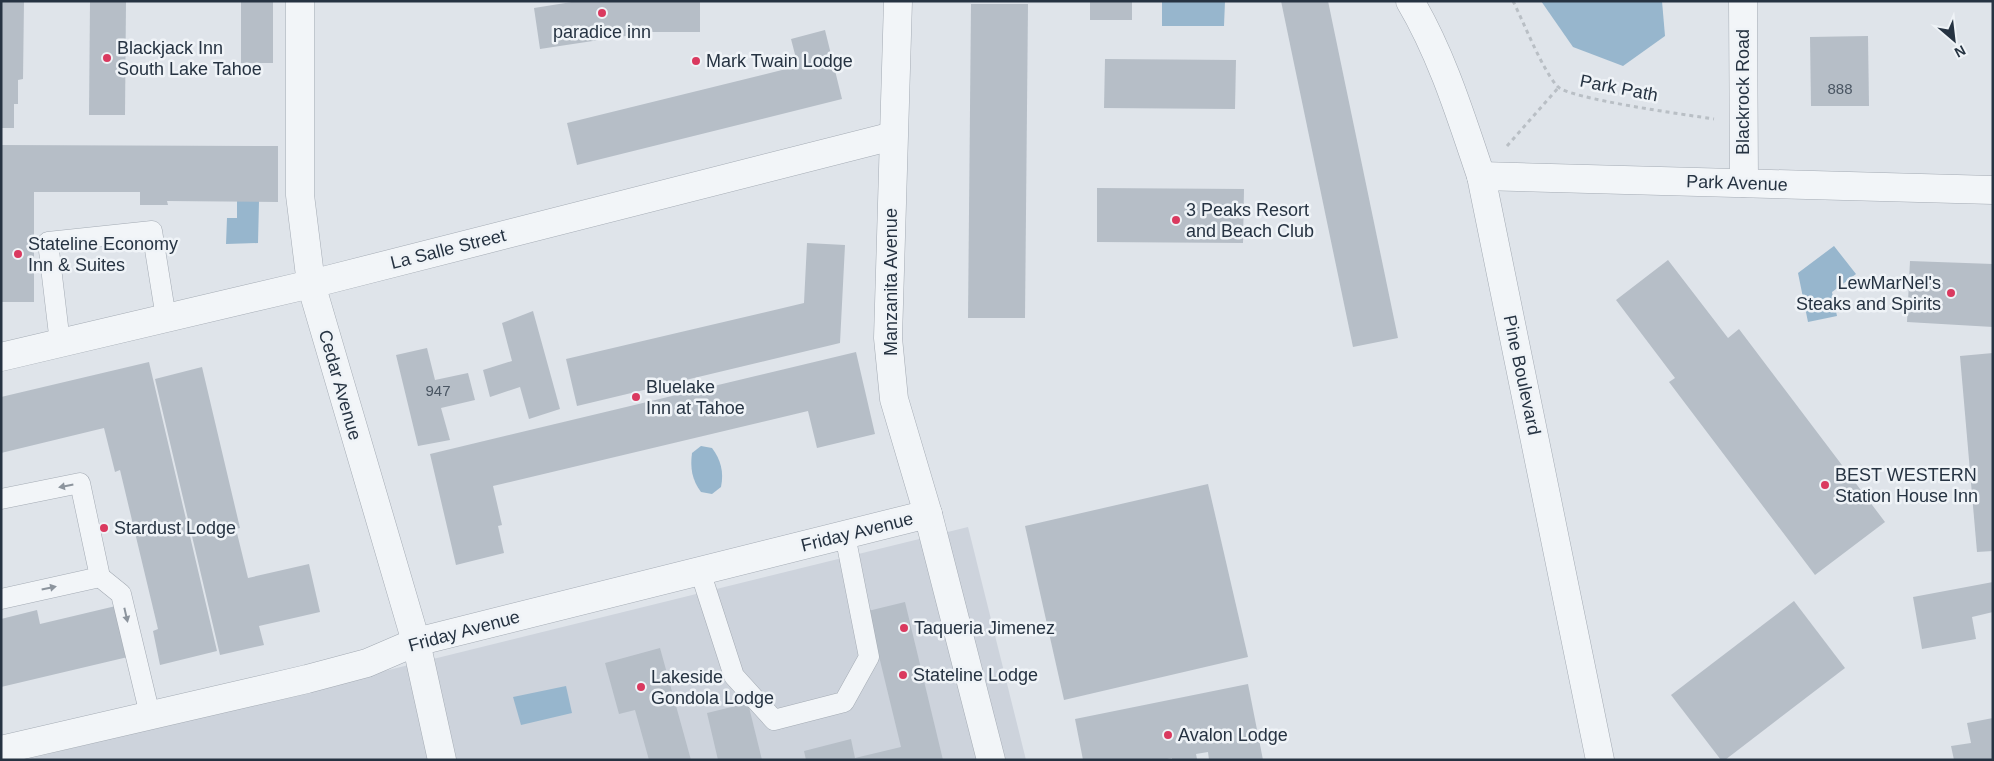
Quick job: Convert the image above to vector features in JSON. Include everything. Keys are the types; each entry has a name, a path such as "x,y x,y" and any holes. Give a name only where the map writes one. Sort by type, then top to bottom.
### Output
{"street":[{"name":"Cedar Avenue","path":"300,1 300,195 311,284 416,642 442,760"},
{"name":"Manzanita Avenue","path":"898,1 888,338 894,399 928,514 991,760"},
{"name":"Pine Boulevard","path":"1410,1 1423,24 1454,96 1481,176 1600,760"},
{"name":"Blackrock Road","path":"1743,1 1744,183"},
{"name":"La Salle Street","path":"1,356 311,284 893,136"},
{"name":"Park Avenue","path":"1481,176 1993,190"},
{"name":"Friday Avenue","path":"1,750 307,679 367,663 416,642 928,514"}],"lane":[{"path":"60,343 48,242 152,232 166,318"},
{"path":"1,499 80,483 100,577 121,594 150,715"},
{"path":"700,571 734,676 774,720 844,702 869,656 845,535"},
{"path":"1,599 100,577"}],"path":[{"name":"Park Path","path":"1513,1 1546,70 1558,88 1581,97 1743,122"},
{"path":"1481,176 1558,88"}],"shaded area":[{"path":"968,527 1026,760 24,760"}],"water":[{"path":"1162,1 1225,1 1224,26 1162,26"},
{"path":"1541,1 1662,1 1665,36 1623,66 1573,47"},
{"path":"237,201 259,201 258,243 226,244 227,218 237,218"},
{"path":"1834,246 1856,274 1832,292 1837,316 1808,322 1798,273"},
{"path":"701,446 712,448 721,466 721,487 712,494 701,492 692,474 692,453"},
{"path":"566,686 572,713 521,725 513,697"}],"building":[{"path":"1,1 24,1 23,79 18,80 18,104 14,104 14,128 1,128"},
{"name":"Blackjack Inn South Lake Tahoe","path":"90,1 126,1 125,115 89,115"},
{"path":"241,1 273,1 273,63 241,63"},
{"path":"578,1 700,1 700,32 652,32 540,49 534,8"},
{"path":"1090,1 1132,1 1132,20 1090,20"},
{"path":"1281,1 1328,1 1398,338 1353,347"},
{"path":"971,4 1028,4 1025,318 968,318"},
{"path":"825,30 842,99 577,165 567,123 798,66 791,39"},
{"path":"1868,36 1869,106 1811,106 1810,37"},
{"path":"1105,59 1236,60 1235,109 1104,108"},
{"name":"Stateline Economy Inn & Suites","path":"1,145 278,146 278,202 167,201 168,205 140,205 140,192 34,192 34,302 1,302"},
{"path":"1097,188 1244,189 1243,243 1097,242"},
{"path":"807,243 845,245 840,343 577,406 566,359 804,303"},
{"path":"1668,260 1728,338 1739,329 1885,522 1815,575 1669,382 1675,378 1616,300"},
{"name":"LewMarNel's Steaks and Spirits","path":"1910,261 1993,264 1993,327 1907,322"},
{"path":"533,311 560,409 529,419 520,387 490,397 483,370 512,361 502,323"},
{"path":"427,348 435,380 468,373 475,400 441,408 450,440 418,446 396,355"},
{"path":"856,352 875,434 817,448 808,411 493,486 502,525 498,526 504,553 456,565 430,454"},
{"path":"1993,353 1993,551 1977,552 1960,356"},
{"path":"149,362 217,651 160,665 153,631 158,629 120,470 115,472 104,428 1,453 1,397"},
{"path":"202,367 240,528 236,529 248,578 309,564 320,612 259,626 264,645 220,655 155,379"},
{"path":"1208,484 1248,657 1064,700 1025,526"},
{"path":"1993,582 1993,612 1972,617 1976,639 1922,649 1913,597"},
{"path":"1794,601 1845,668 1725,760 1721,760 1671,695"},
{"name":"Stateline Lodge","path":"905,602 943,760 806,760 804,751 851,739 855,758 901,747 868,611"},
{"path":"120,605 132,656 1,687 1,619 37,610 40,624"},
{"name":"Lakeside Gondola Lodge","path":"660,648 691,760 649,760 635,710 619,714 605,663"},
{"name":"Avalon Lodge","path":"1248,684 1263,760 1209,760 1208,752 1196,754 1197,759 1191,760 1172,760 1172,758 1162,760 1083,760 1075,719"},
{"path":"748,703 762,760 718,760 707,713"},
{"path":"1993,718 1993,760 1954,760 1951,746 1971,743 1967,723"}],"place":[{"name":"paradice inn","path":"602,13"},
{"name":"Blackjack Inn South Lake Tahoe","path":"107,58"},
{"name":"Mark Twain Lodge","path":"696,61"},
{"name":"3 Peaks Resort and Beach Club","path":"1176,220"},
{"name":"Stateline Economy Inn & Suites","path":"18,254"},
{"name":"LewMarNel's Steaks and Spirits","path":"1951,293"},
{"name":"Bluelake Inn at Tahoe","path":"636,397"},
{"name":"BEST WESTERN Station House Inn","path":"1825,485"},
{"name":"Stardust Lodge","path":"104,528"},
{"name":"Taqueria Jimenez","path":"904,628"},
{"name":"Stateline Lodge","path":"903,675"},
{"name":"Lakeside Gondola Lodge","path":"641,687"},
{"name":"Avalon Lodge","path":"1168,735"}]}
